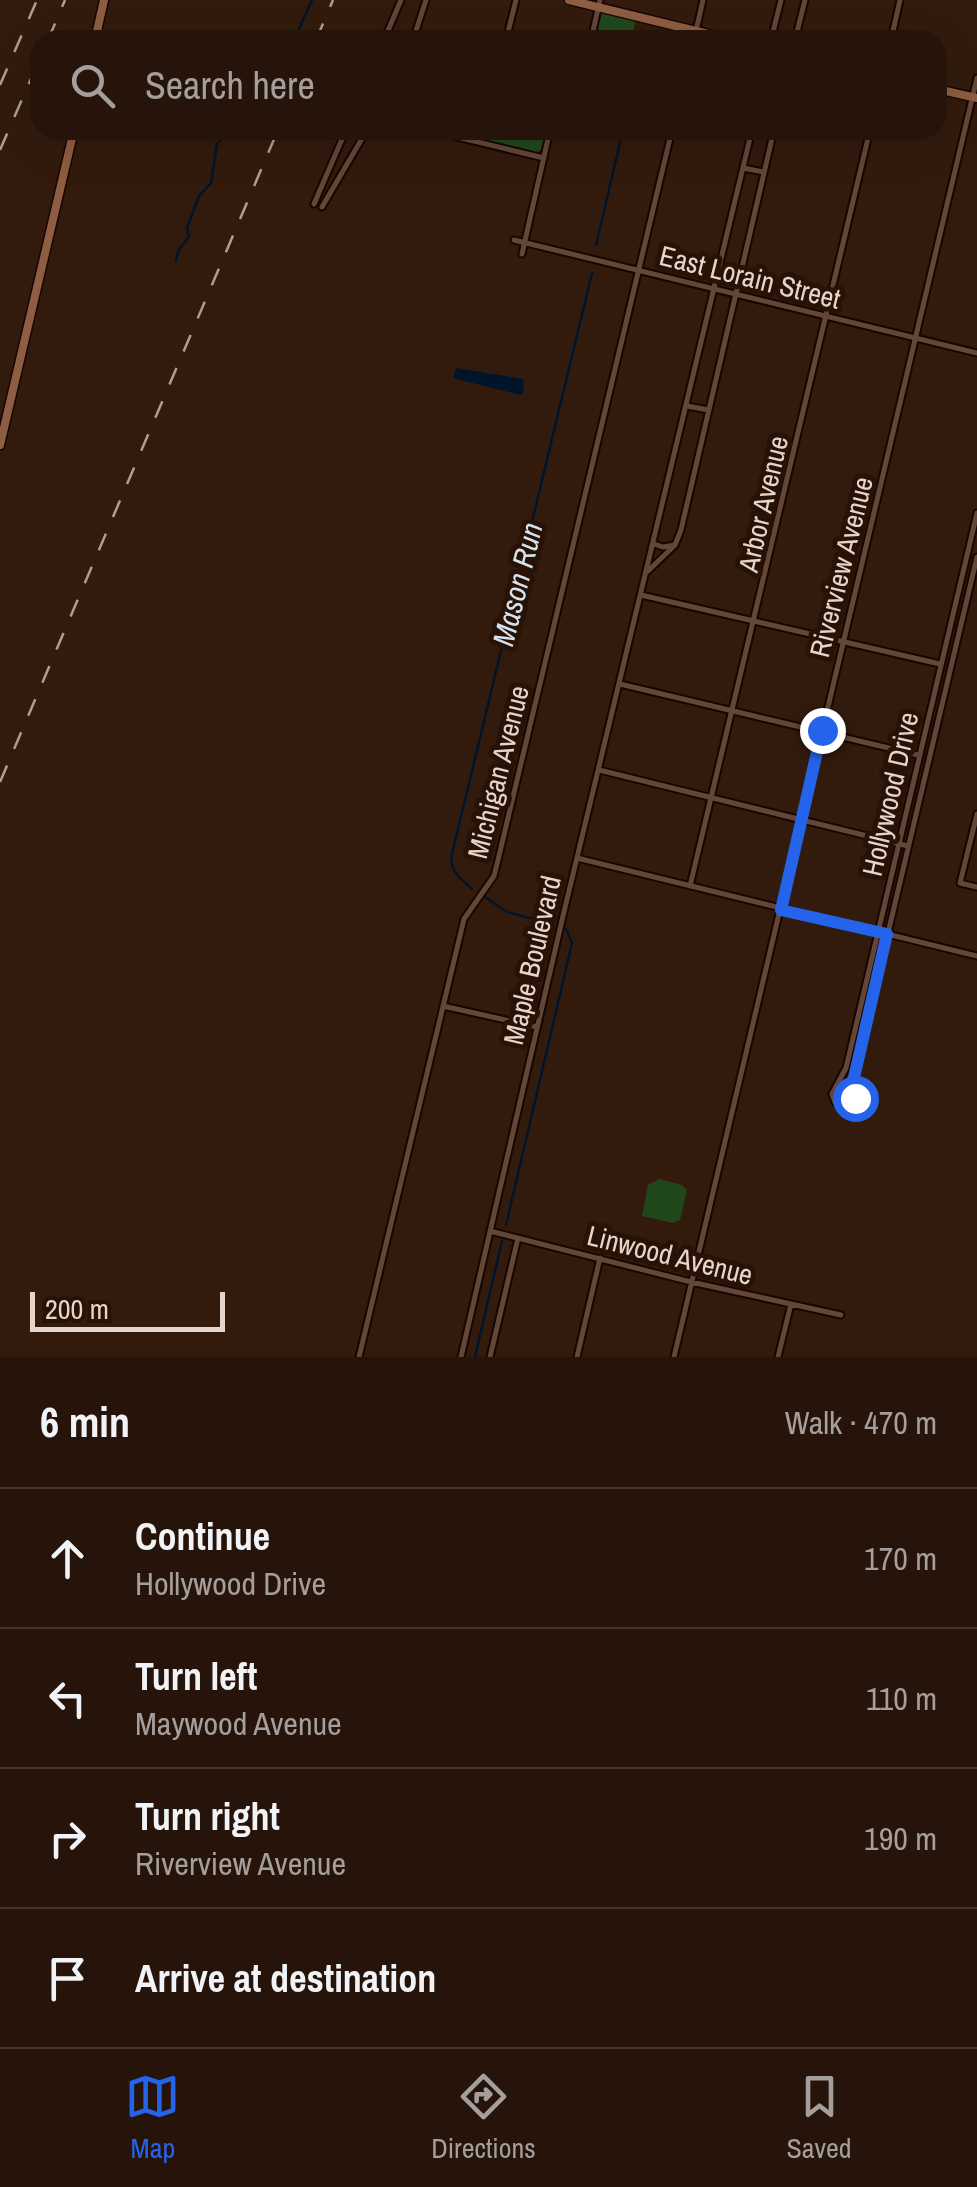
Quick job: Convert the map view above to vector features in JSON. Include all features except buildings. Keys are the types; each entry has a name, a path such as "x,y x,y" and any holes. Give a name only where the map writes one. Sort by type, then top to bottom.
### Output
{"main road":[{"path":"97,30 104,0"},
{"path":"568,0 599,4 680,30"},
{"path":"947,91 975,98"},
{"path":"0,445 72,140"}],"street":[{"path":"388,30 401,0"},
{"path":"416,30 426,0"},
{"path":"508,30 516,0"},
{"path":"696,30 703,0"},
{"path":"774,30 781,0"},
{"path":"796,30 804,0"},
{"path":"892,30 900,0"},
{"path":"592,30 599,4"},
{"name":"Riverview Avenue","path":"674,1357 977,78"},
{"path":"314,204 342,140"},
{"path":"322,208 361,140"},
{"path":"485,140 544,158"},
{"path":"522,254 548,140"},
{"name":"Michigan Avenue","path":"359,1357 464,919 494,876 670,140"},
{"name":"Maple Boulevard","path":"461,1357 536,1027 750,140"},
{"path":"646,573 675,545 681,530 772,140"},
{"name":"Arbor Avenue","path":"690,886 868,140"},
{"path":"743,168 764,172"},
{"path":"319,193 328,196"},
{"name":"East Lorain Street","path":"514,240 977,353"},
{"path":"687,406 708,410"},
{"name":"Hollywood Drive","path":"977,513 846,1068 832,1094 841,1106 855,1098 853,1082 977,558"},
{"path":"654,544 675,545"},
{"path":"642,595 950,667"},
{"path":"620,684 930,758"},
{"path":"599,770 908,846"},
{"path":"977,814 960,883 977,887"},
{"path":"577,858 977,956"},
{"path":"443,1006 536,1027"},
{"name":"Linwood Avenue","path":"490,1231 842,1315"},
{"path":"490,1357 518,1238"},
{"path":"577,1357 600,1258"},
{"path":"778,1357 791,1304"}],"green space":[{"path":"600,13 636,19 633,30 596,30"},
{"path":"489,140 545,140 536,153"},
{"path":"659,1179 687,1190 680,1220 673,1223 642,1216 648,1185"}],"water":[{"path":"456,368 523,379 524,392 521,395 453,378"}],"waterway":[{"path":"298,30 312,0"},
{"path":"176,261 179,249 189,237 187,228 199,196 211,183 220,140"},
{"name":"Mason Run","path":"596,245 621,140"},
{"name":"Mason Run","path":"472,889 454,870 452,854 592,273"},
{"name":"Mason Run","path":"485,897 507,912 552,924"},
{"name":"Mason Run","path":"506,1225 572,943 566,929"},
{"name":"Mason Run","path":"475,1357 502,1241"}],"railway":[{"path":"0,85 37,0"},
{"path":"52,30 65,0"},
{"path":"320,30 333,0"},
{"path":"0,150 30,81"},
{"path":"0,782 274,140"}],"route":[{"path":"822,730 781,910 887,934 853,1082 855,1098"}]}
